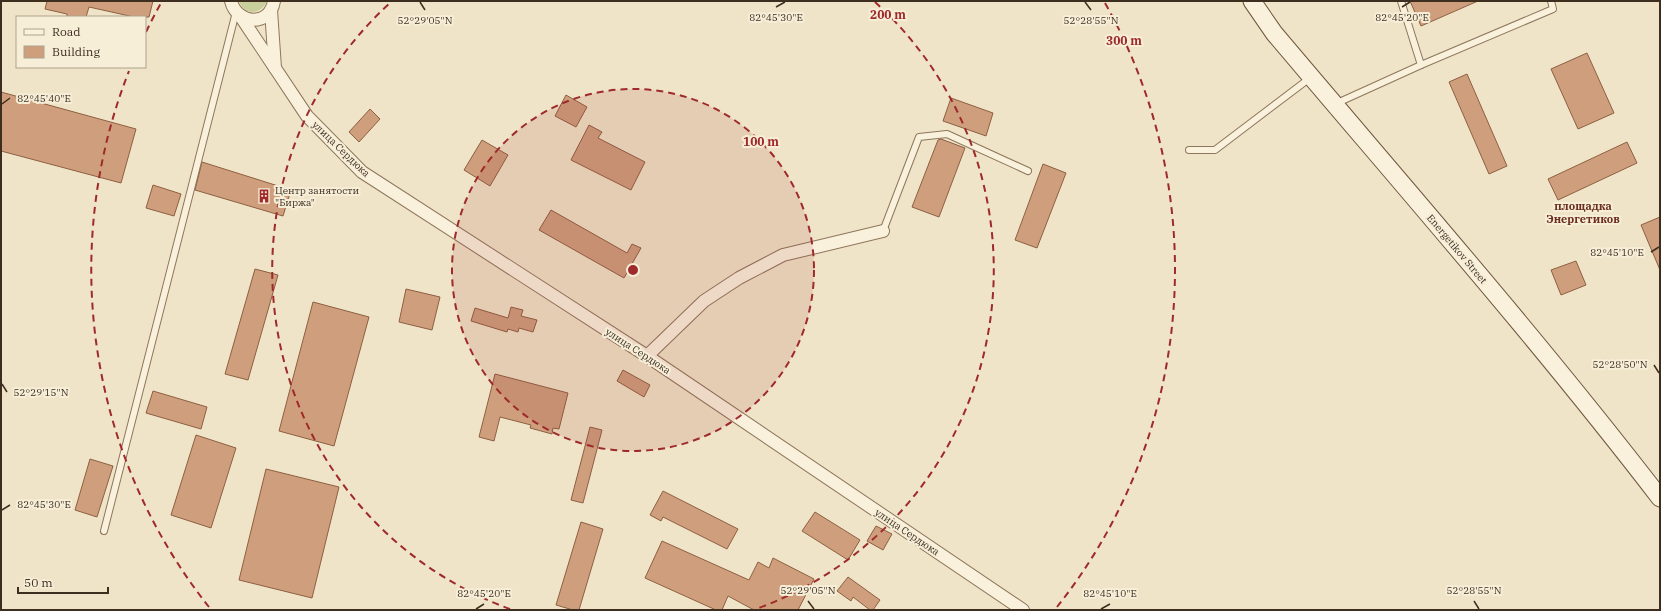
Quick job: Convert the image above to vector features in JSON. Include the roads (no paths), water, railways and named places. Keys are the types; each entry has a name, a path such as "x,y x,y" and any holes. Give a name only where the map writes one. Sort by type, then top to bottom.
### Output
{"main road":[{"name":"Energetikov Street","path":"1252,1 1274,33 1558,369 1660,498"}],"street":[{"path":"233,8 248,19 261,18 273,6"},
{"path":"273,6 275,69"},
{"name":"улица Сердюка","path":"233,8 307,116 362,172 647,356 1023,610"},
{"path":"647,356 704,301 745,274 783,255 883,232"}],"lane":[{"path":"1401,1 1420,65"},
{"path":"1334,104 1420,65 1553,9 1551,1"},
{"path":"104,531 233,8"},
{"path":"1189,150 1215,150 1311,77"},
{"path":"883,232 919,137 947,134 1028,171"}],"place":[{"name":"Центр занятости \"Биржа\"","path":"264,196"}],"district":[{"name":"площадка Энергетиков","path":"1583,212"}]}
